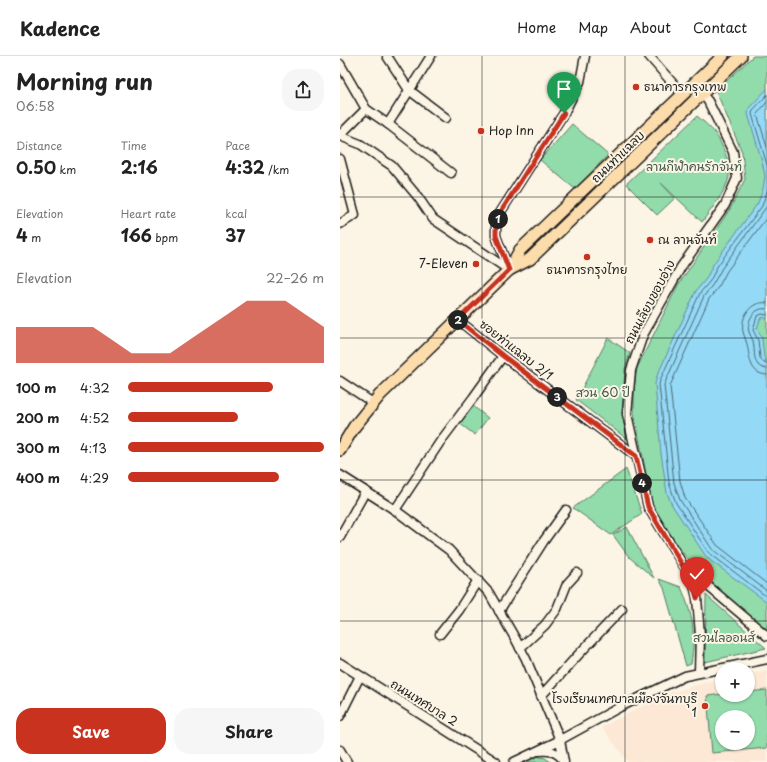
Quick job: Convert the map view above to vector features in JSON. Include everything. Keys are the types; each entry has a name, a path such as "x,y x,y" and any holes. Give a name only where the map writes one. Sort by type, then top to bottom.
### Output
{"main road":[{"name":"ถนนท่าแฉลบ","path":"340,450 354,427 373,403 509,270 520,250 723,56"},
{"name":"ถนนท่าแฉลบ","path":"509,270 530,259 741,56"},
{"path":"694,84 702,94"}],"street":[{"path":"387,56 409,90 446,118"},
{"path":"388,124 431,56"},
{"path":"509,270 496,236 496,227 500,213 564,113 580,82 585,56"},
{"path":"649,56 683,95"},
{"path":"340,64 366,110 388,124 451,173"},
{"name":"ถนนเลียบขอบอ่าง","path":"702,94 708,101 733,152 737,178 725,205 681,266 643,335 631,370 627,414 648,507 683,564 767,636"},
{"path":"366,110 340,136 360,144 392,166 418,197 432,219 509,270"},
{"path":"340,159 355,215 340,224"},
{"name":"ซอยท่าแฉลบ 2/1","path":"458,320 503,356 636,456"},
{"path":"395,510 440,442 503,356"},
{"path":"340,381 373,403"},
{"path":"340,476 395,510 449,550 489,593 520,648 560,740 563,761"},
{"path":"340,538 365,492"},
{"path":"499,611 543,542 566,510"},
{"path":"683,564 694,585 697,598 700,635 700,672"},
{"path":"520,648 545,625 556,609 567,584 577,572"},
{"path":"440,634 459,610 478,580"},
{"path":"541,696 622,609"},
{"path":"518,761 620,707 685,676 767,659"},
{"name":"ถนนเทศบาล 2","path":"340,664 496,762"},
{"path":"340,716 360,676"},
{"path":"340,750 347,762"},
{"path":"536,751 547,750 554,752 560,756 563,761"}],"shaded area":[{"name":"โรงเรียนเทศบาลเมืองจันทบุรี 1","path":"767,670 767,762 628,762 602,727 666,694 715,680 715,702 755,702 755,673"}],"green space":[{"path":"753,56 767,56 767,631 701,574 683,553 653,508 634,413 634,388 637,368 678,285 730,209 745,179 742,152 716,91"},
{"name":"ลานกีฬาคนรักจันท์","path":"697,116 715,133 723,148 729,166 729,177 727,183 718,200 702,222 661,183 675,198 657,215 626,184"},
{"path":"572,124 608,155 575,189 540,160"},
{"name":"สวน 60 ปี","path":"608,338 630,353 625,369 622,413 627,439 576,400"},
{"path":"473,406 488,418 475,435 459,423"},
{"path":"626,469 642,514 611,535 573,508"},
{"path":"627,527 654,578 629,557 613,535"},
{"path":"659,579 681,587 691,616 693,643 691,664 686,666 664,588"},
{"name":"สวนไลออนส์","path":"706,595 766,648 705,662"},
{"path":"767,690 767,748 755,749 755,710 715,710 715,750 745,750 712,753 707,696 715,695 715,702 755,702 755,691"},
{"path":"536,756 545,758 551,762 523,762"}],"water":[{"path":"767,89 767,319 763,317 760,319 757,329 762,338 764,357 767,364 767,602 705,555 672,505 667,493 661,453 655,384 657,376 696,291 706,279 714,263 758,203 763,189 765,176 748,114 749,108"}],"place":[{"name":"ธนาคารกรุงเทพ","path":"636,87"},
{"name":"Hop Inn","path":"481,131"},
{"name":"ณ ลานจันท์","path":"650,240"},
{"name":"ธนาคารกรุงไทย","path":"587,257"},
{"name":"7-Eleven","path":"476,264"},
{"name":"โรงเรียนเทศบาลเมืองจันทบุรี 1","path":"705,706"}],"route":[{"path":"564,113 500,213 496,227 496,236 509,270 458,320 503,356 636,456 648,507 683,564 694,585 697,598"}]}
